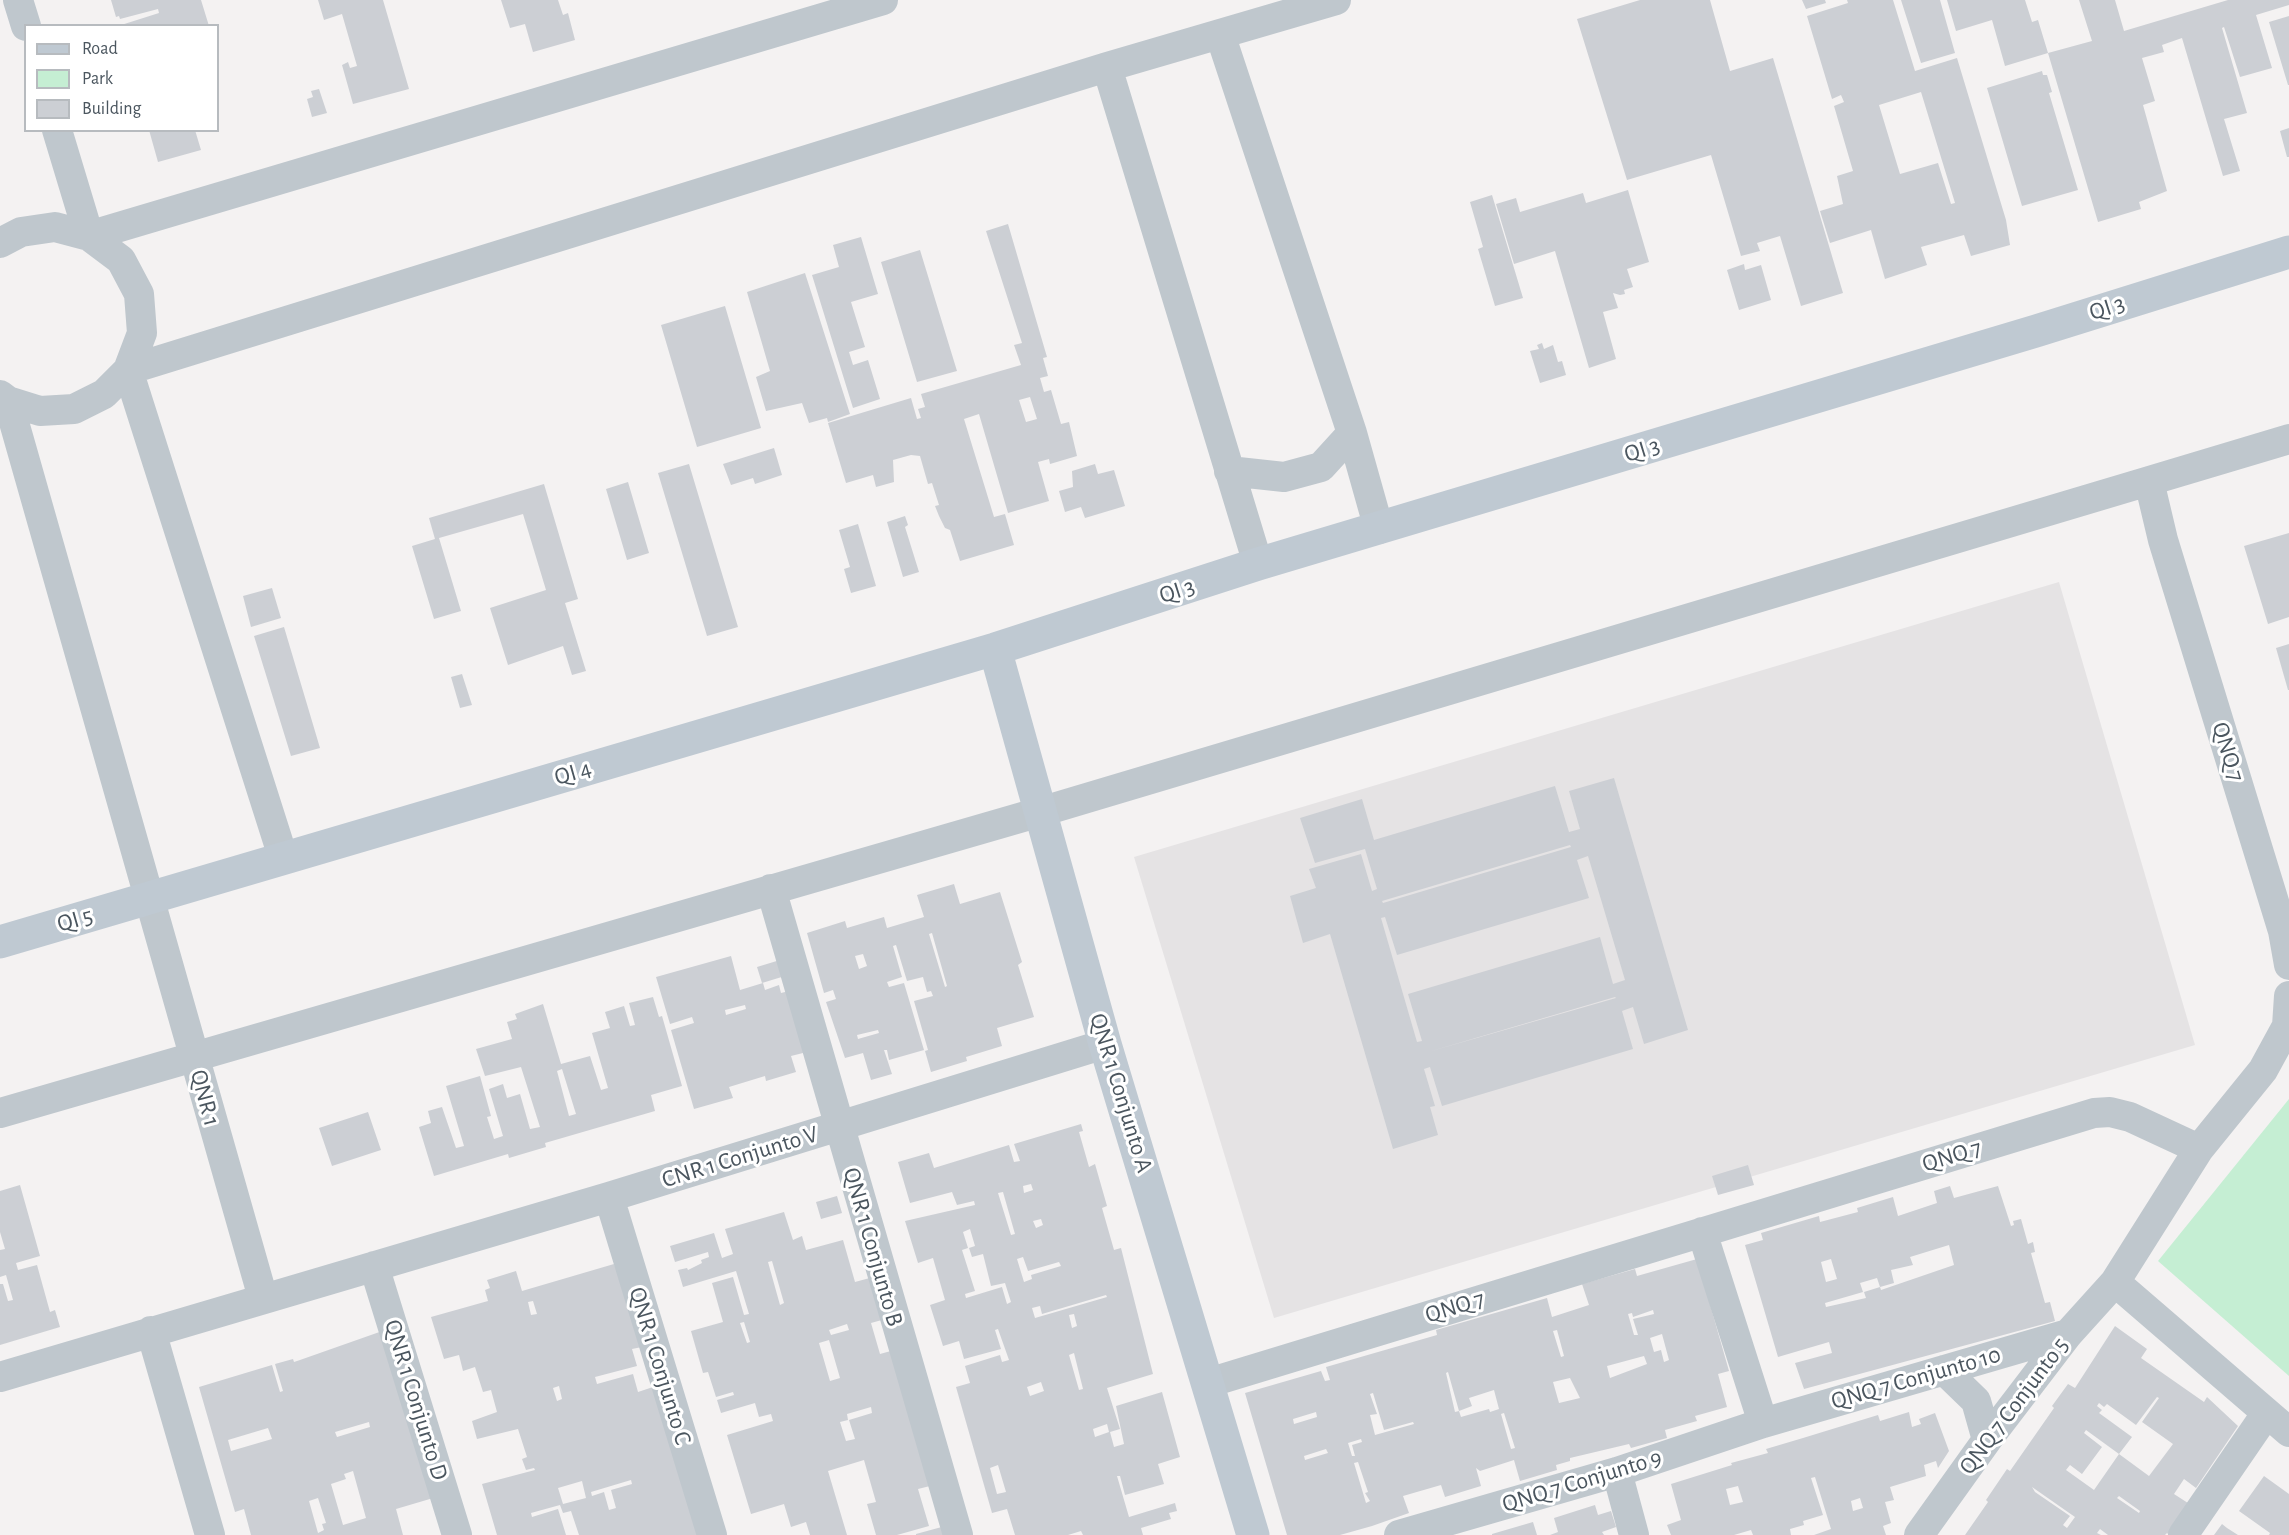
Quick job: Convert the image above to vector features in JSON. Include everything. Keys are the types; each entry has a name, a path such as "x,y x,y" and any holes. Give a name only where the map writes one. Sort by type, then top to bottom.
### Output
{"street":[{"path":"18,0 25,24"},
{"path":"89,236 883,0"},
{"path":"128,370 1107,67 1336,0"},
{"path":"1220,34 1352,433 1379,529"},
{"path":"1107,67 1258,564"},
{"path":"58,132 89,236"},
{"path":"0,243 21,232 55,227 89,236 121,260 139,294 142,333 128,370 104,394 74,409 40,411 3,400"},
{"name":"QI 3","path":"995,649 1258,564 2036,331 2289,252"},
{"path":"128,370 283,857"},
{"name":"QNR 1","path":"3,400 151,898 263,1298"},
{"path":"1230,471 1284,477 1321,467 1352,433"},
{"path":"0,1113 1040,812 2289,439"},
{"name":"QNQ 7","path":"2149,481 2163,540 2283,931 2289,965"},
{"name":"QI 4","path":"151,898 283,857 995,649"},
{"name":"QNR 1 Conjunto A","path":"995,649 1105,1044 1253,1535"},
{"name":"QNR 1 Conjunto B","path":"771,889 958,1535"},
{"name":"QI 5","path":"0,942 151,898"},
{"path":"2289,996 2287,1026 2263,1070 2199,1149 2115,1282 2289,1432"},
{"name":"CNR 1 Conjunto V","path":"374,1266 609,1197 1105,1044"},
{"name":"QNQ 7","path":"1208,1383 2094,1113 2110,1112 2130,1117 2199,1149"},
{"name":"QNR 1 Conjunto C","path":"609,1197 712,1535"},
{"path":"1702,1232 1763,1423"},
{"path":"0,1377 374,1266"},
{"name":"QNR 1 Conjunto D","path":"374,1266 457,1535"},
{"name":"QNQ 7 Conjunto 5","path":"1919,1535 1987,1440 2068,1334 2115,1282"},
{"path":"151,1331 210,1535"},
{"name":"QNQ 7 Conjunto 10","path":"1763,1423 2068,1334"},
{"path":"1944,1370 1976,1401 1987,1440"},
{"path":"2183,1535 2266,1414"},
{"name":"QNQ 7 Conjunto 9","path":"1399,1535 1617,1472 1763,1423"},
{"path":"1617,1472 1634,1535"}],"shaded area":[{"path":"2059,582 2195,1045 1274,1318 1134,857"}],"green space":[{"path":"2289,1099 2289,1376 2158,1261"}],"building":[{"path":"111,0 201,0 208,24 124,24 159,13 158,9 120,19 119,16 116,17"},
{"path":"318,0 383,0 409,89 353,104 342,65 348,62 350,68 357,66 342,14 324,20"},
{"path":"501,0 558,0 563,15 568,13 575,40 533,52 525,24 510,28"},
{"path":"1640,0 1710,0 1730,71 1773,58 1843,293 1801,306 1780,236 1757,243 1760,251 1741,256 1711,155 1627,180 1577,19"},
{"path":"1802,0 1825,0 1826,3 1806,9"},
{"path":"1847,0 1893,0 1915,71 1957,58 2006,220 2010,245 1971,256 1964,235 1921,247 1927,265 1885,279 1871,230 1830,243 1820,211 1843,204 1837,176 1853,171 1834,106 1844,102 1841,95 1832,99 1807,16 1848,3","holes":["1921,92 1955,203 1951,204 1938,163 1900,174 1879,105"]},
{"path":"1901,0 1940,0 1955,53 1921,63"},
{"path":"1947,0 2025,0 2032,22 2038,20 2048,53 2005,66 1992,20 1956,31"},
{"path":"2079,0 2115,0 2124,31 2228,0 2289,0 2289,5 2256,15 2272,68 2240,77 2224,27 2222,28 2247,113 2224,119 2240,171 2223,176 2182,38 2162,45 2164,52 2142,58 2155,101 2143,105 2167,191 2139,202 2141,209 2098,222 2048,53 2092,41"},
{"path":"2289,16 2289,85 2288,85 2269,22"},
{"path":"2042,71 2043,75 2047,75 2052,92 2049,93 2078,190 2022,206 1987,88"},
{"path":"319,89 327,113 312,117 307,99 313,97 311,91"},
{"path":"2289,128 2289,157 2287,157 2280,131"},
{"path":"150,132 196,132 201,150 158,162"},
{"path":"1628,190 1649,262 1627,269 1633,287 1624,290 1625,294 1613,293 1618,308 1603,312 1616,359 1589,368 1555,251 1514,264 1496,204 1516,198 1520,212 1583,193 1586,203"},
{"path":"1492,195 1523,298 1495,306 1478,249 1483,247 1470,202"},
{"path":"1008,224 1047,357 1043,358 1048,376 1040,378 1044,392 1051,390 1061,424 1069,422 1077,456 1050,464 1049,459 1038,462 1049,501 1008,513 979,414 964,419 994,517 1005,514 1014,545 960,561 950,530 945,528 935,506 939,505 932,483 928,484 920,456 911,455 893,460 894,482 876,487 873,475 846,483 828,423 911,398 917,419 921,418 918,409 925,407 921,394 1021,365 1014,345 1022,343 986,231","holes":["1030,397 1037,419 1026,422 1019,400"]},
{"path":"861,237 878,294 851,302 865,347 849,352 853,365 868,360 880,399 853,408 812,275 839,267 833,245"},
{"path":"920,250 957,371 917,382 881,262"},
{"path":"1744,264 1745,270 1761,265 1771,300 1739,310 1727,270"},
{"path":"805,273 850,414 828,422 827,418 809,423 802,403 766,411 756,377 770,371 747,292"},
{"path":"725,306 761,428 697,447 661,325"},
{"path":"1542,343 1544,349 1553,345 1558,362 1562,361 1566,375 1540,383 1530,351 1539,349 1537,345"},
{"path":"774,448 782,475 755,484 753,478 731,485 723,464"},
{"path":"689,464 738,627 707,636 658,473"},
{"path":"1095,464 1098,474 1114,470 1125,506 1085,518 1081,507 1065,512 1059,491 1073,487 1072,471"},
{"path":"628,482 649,553 627,560 606,489"},
{"path":"544,484 578,599 565,603 586,671 572,675 563,646 508,665 490,608 546,590 523,514 439,538 461,611 434,619 412,546 435,539 429,518"},
{"path":"905,516 908,525 905,527 919,572 903,577 887,522"},
{"path":"858,524 876,586 851,593 844,569 850,567 839,530"},
{"path":"2289,533 2289,617 2268,624 2244,546"},
{"path":"272,588 281,618 251,627 243,596"},
{"path":"284,627 320,748 291,756 254,636"},
{"path":"2289,644 2289,690 2288,690 2276,648"},
{"path":"462,674 472,705 460,708 451,677"},
{"path":"1614,778 1688,1030 1644,1044 1633,1007 1622,1011 1633,1049 1442,1106 1430,1067 1424,1069 1435,1106 1430,1107 1438,1135 1393,1149 1330,934 1303,943 1290,896 1316,888 1309,869 1361,854 1372,891 1377,889 1365,849 1315,863 1300,818 1362,799 1374,840 1555,786 1569,832 1580,829 1569,791","holes":["1570,845 1571,847 1383,903 1382,901","1588,856 1625,980 1613,984 1600,937 1408,994 1422,1041 1417,1042 1381,918 1385,917 1397,955 1589,898 1577,860","1615,997 1616,998 1428,1052"]},
{"path":"954,884 960,904 1000,892 1022,962 1018,965 1034,1017 997,1028 1002,1046 966,1057 967,1061 931,1072 925,1051 928,1050 914,1001 933,996 931,991 927,992 923,977 907,981 896,945 893,946 902,977 887,982 889,987 904,983 924,1050 889,1060 887,1050 884,1050 892,1074 871,1080 863,1053 845,1058 826,1002 836,999 833,990 824,993 807,933 845,921 847,928 884,917 887,928 924,917 917,895","holes":["932,933 947,986 945,987 929,934","863,954 867,966 859,969 855,956","878,1030 879,1033 858,1039 857,1035"]},
{"path":"731,956 740,990 763,983 765,990 779,985 781,993 789,991 807,1052 791,1056 796,1072 766,1081 765,1076 729,1087 733,1098 694,1109 671,1030 694,1023 692,1017 670,1024 656,977","holes":["745,1005 746,1009 726,1015 725,1010"]},
{"path":"780,960 785,976 762,983 757,967"},
{"path":"653,997 659,1017 662,1016 682,1086 651,1095 655,1111 545,1143 546,1147 509,1158 508,1154 434,1176 419,1127 431,1123 428,1111 442,1107 456,1148 464,1146 446,1086 480,1076 491,1116 487,1117 494,1139 503,1136 489,1089 503,1084 507,1098 520,1094 530,1129 540,1127 521,1067 485,1076 476,1049 512,1039 507,1022 517,1019 515,1014 543,1004 561,1064 590,1056 601,1090 608,1088 592,1033 610,1028 605,1012 624,1006 630,1026 635,1025 629,1003","holes":["562,1069 576,1114 569,1116 557,1071"]},
{"path":"368,1112 381,1150 332,1166 319,1128"},
{"path":"1081,1124 1083,1131 1079,1132 1089,1167 1095,1164 1107,1206 1102,1208 1114,1250 1121,1248 1153,1374 1107,1388 1120,1429 1110,1432 1114,1447 1124,1444 1116,1406 1162,1392 1180,1457 1158,1464 1164,1484 1125,1495 1120,1476 1117,1476 1129,1517 1175,1503 1177,1511 1169,1513 1171,1519 1141,1528 1143,1535 1083,1535 1081,1531 1068,1535 1015,1535 1007,1509 992,1513 956,1387 970,1383 965,1366 1000,1355 1002,1362 1009,1360 998,1329 995,1330 1001,1349 964,1359 959,1341 943,1346 930,1305 945,1300 933,1258 918,1263 905,1221 975,1205 974,1201 957,1205 952,1192 910,1203 898,1162 929,1153 934,1168 1009,1145 1014,1162 1020,1161 1014,1144","holes":["1031,1184 1033,1190 1024,1193 1023,1186","1003,1192 1015,1234 1011,1235 998,1193","1041,1219 1043,1225 1036,1228 1033,1221","970,1229 975,1246 969,1248 972,1257 983,1254 991,1286 1005,1283 1011,1302 1007,1304 1002,1287 966,1298 965,1294 975,1291 962,1250 968,1248 963,1232","1023,1257 1028,1271 1059,1262 1061,1266 1031,1275 1032,1279 1024,1282 1017,1259","1106,1295 1107,1297 1035,1318 1032,1308 1040,1306 1042,1314","1074,1314 1077,1326 1072,1328 1069,1315","1074,1353 1083,1389 1079,1390 1069,1355","1041,1382 1044,1391 1030,1396 1027,1387","1107,1424 1109,1432 1095,1437 1093,1429","998,1465 1006,1492 997,1494 990,1468"]},
{"path":"1748,1165 1754,1185 1718,1195 1712,1176"},
{"path":"20,1185 40,1256 16,1263 18,1270 37,1265 50,1312 55,1310 60,1327 0,1345 0,1284 3,1284 8,1301 13,1300 6,1275 0,1277 0,1250 5,1249 0,1232 0,1191"},
{"path":"1950,1186 1954,1198 1998,1186 2011,1226 2014,1225 2013,1221 2021,1219 2028,1244 2033,1242 2035,1252 2031,1253 2045,1303 2050,1302 2055,1321 1804,1389 1795,1363 1832,1353 1829,1342 1778,1357 1745,1245 1763,1240 1761,1233 1819,1216 1820,1222 1858,1212 1857,1208 1893,1197 1898,1216 1937,1203 1934,1191","holes":["1949,1245 1954,1265 1881,1290 1880,1287 1894,1283 1891,1270 1913,1265 1910,1257","1831,1259 1837,1279 1826,1282 1821,1262","1877,1278 1880,1287 1864,1292 1866,1298 1826,1307 1825,1303 1863,1292 1860,1283"]},
{"path":"837,1196 842,1213 821,1219 816,1202"},
{"path":"784,1212 793,1240 802,1236 806,1250 843,1240 855,1282 877,1276 889,1318 871,1323 880,1354 898,1349 938,1484 918,1489 929,1526 897,1535 876,1535 867,1504 876,1502 864,1460 828,1471 847,1535 810,1535 806,1522 791,1527 784,1504 751,1514 727,1435 773,1421 771,1414 759,1417 755,1403 721,1413 717,1400 734,1395 733,1392 716,1397 708,1372 703,1373 691,1331 723,1322 712,1283 733,1277 744,1315 749,1314 736,1271 683,1287 678,1270 687,1268 688,1270 702,1263 701,1260 709,1257 708,1252 675,1262 670,1246 714,1233 722,1258 733,1254 725,1229","holes":["772,1261 784,1303 780,1305 768,1262","744,1322 750,1342 747,1343 740,1323","847,1324 849,1330 831,1335 829,1330","829,1340 840,1378 830,1381 819,1343","871,1407 872,1413 849,1420 855,1439 846,1441 840,1422 848,1420 847,1414"]},
{"path":"1697,1259 1729,1371 1718,1374 1727,1407 1695,1416 1697,1421 1665,1430 1667,1438 1631,1448 1629,1444 1570,1458 1570,1461 1556,1465 1557,1470 1520,1481 1514,1460 1480,1471 1476,1468 1481,1486 1445,1497 1441,1485 1403,1496 1409,1513 1372,1526 1340,1535 1287,1535 1245,1393 1321,1371 1325,1381 1330,1380 1326,1367 1437,1335 1436,1330 1547,1298 1552,1317 1589,1305 1582,1284 1635,1269 1637,1276","holes":["1653,1310 1654,1314 1633,1319 1638,1335 1634,1335 1628,1314 1632,1313 1633,1317","1557,1330 1564,1356 1561,1357 1553,1331","1662,1334 1669,1360 1664,1362 1661,1350 1654,1352 1650,1338","1644,1356 1647,1364 1610,1378 1607,1366","1448,1372 1459,1411 1455,1412 1446,1373","1570,1378 1580,1398 1559,1403 1553,1382","1494,1390 1499,1409 1490,1412 1489,1409 1461,1417 1459,1411 1472,1406 1469,1398","1373,1393 1384,1430 1413,1422 1414,1424 1375,1435 1370,1415 1377,1414 1370,1394","1316,1412 1317,1417 1294,1424 1293,1419","1504,1413 1515,1448 1511,1449 1501,1414","1361,1439 1362,1442 1352,1445 1355,1456 1352,1456 1348,1443","1326,1449 1328,1453 1305,1460 1304,1456","1358,1462 1368,1492 1365,1493 1370,1501 1366,1503 1354,1463"]},
{"path":"614,1264 647,1346 632,1349 637,1366 595,1377 597,1384 633,1374 638,1392 653,1387 699,1535 579,1535 571,1511 563,1513 560,1505 531,1513 532,1517 558,1509 566,1535 497,1535 482,1484 535,1470 534,1468 526,1470 522,1459 527,1457 518,1429 477,1439 472,1421 497,1412 491,1390 483,1392 475,1367 463,1371 459,1355 444,1359 431,1317 488,1301 485,1290 490,1288 487,1280 516,1271 522,1291","holes":["533,1301 537,1314 531,1315 528,1302","559,1386 562,1399 557,1401 553,1388","631,1480 632,1484 611,1490 616,1508 609,1510 604,1492 592,1496 591,1492","582,1481 586,1498 563,1504 558,1488"]},
{"path":"2115,1326 2147,1349 2141,1358 2204,1402 2207,1397 2238,1426 2196,1488 2184,1479 2174,1494 2191,1505 2169,1535 2167,1533 2165,1535 2108,1535 2100,1529 2097,1533 2101,1535 1965,1535 2007,1469 2010,1471 2068,1384 2075,1388","holes":["2157,1397 2159,1398 2142,1422 2173,1444 2149,1476 2119,1454 2132,1437 2099,1413 2102,1410 2097,1406 2099,1403 2104,1407 2107,1404 2136,1425","2086,1430 2119,1454 2094,1490 2066,1470 2070,1465 2082,1474 2102,1447 2084,1433","2032,1487 2075,1517 2067,1528 2063,1525 2070,1516 2035,1492","2119,1496 2140,1511 2139,1513 2117,1498"]},
{"path":"388,1329 440,1496 396,1509 403,1535 251,1535 244,1509 235,1512 199,1387 272,1365 280,1392 283,1391 275,1364 293,1359 294,1362","holes":["369,1422 370,1427 337,1437 335,1432","268,1428 272,1439 231,1451 228,1440","353,1471 366,1518 343,1525 331,1484 346,1479 344,1474","318,1498 326,1523 322,1524 324,1530 318,1533 309,1501"]},
{"path":"1909,1412 1912,1427 1921,1424 1919,1419 1935,1413 1949,1451 1938,1468 1936,1461 1924,1465 1926,1476 1890,1487 1894,1500 1885,1502 1891,1523 1883,1526 1886,1535 1814,1535 1831,1529 1815,1477 1811,1478 1823,1515 1803,1521 1804,1525 1790,1529 1791,1535 1753,1535 1751,1530 1734,1535 1671,1535 1667,1525 1681,1520 1671,1484 1768,1453 1766,1449 1878,1415 1880,1421","holes":["1738,1486 1743,1502 1730,1505 1726,1489","1860,1498 1863,1508 1853,1511 1851,1501"]},
{"path":"2264,1476 2289,1494 2289,1535 2269,1535 2270,1533 2239,1511"},
{"path":"1595,1505 1598,1515 1611,1511 1616,1527 1602,1532 1604,1535 1550,1535 1558,1532 1554,1518"},
{"path":"1533,1522 1537,1535 1492,1535 1492,1534"},
{"path":"2222,1524 2227,1528 2238,1535 2214,1535"},
{"path":"949,1525 952,1535 916,1535 916,1534"}]}
